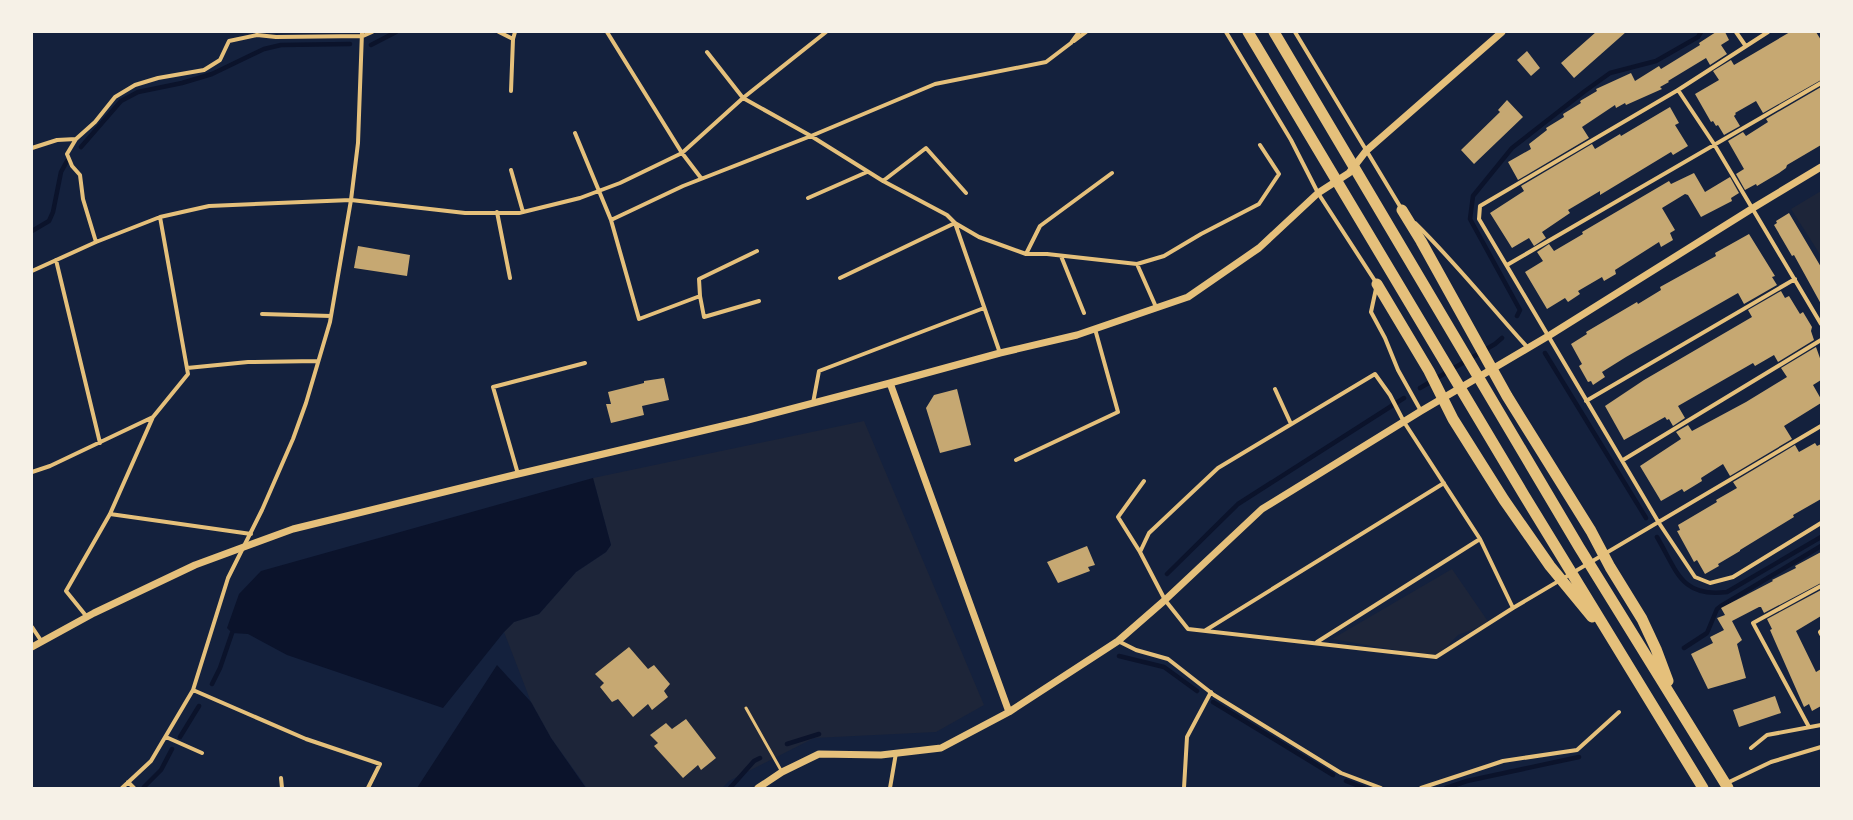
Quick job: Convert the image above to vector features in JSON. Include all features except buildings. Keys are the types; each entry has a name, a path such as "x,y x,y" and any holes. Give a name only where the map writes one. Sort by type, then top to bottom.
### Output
{"highway":[{"path":"1248,32 1524,495 1703,788"},
{"path":"1274,32 1579,547 1726,786"},
{"path":"1402,210 1421,241 1507,396 1592,531 1610,567 1642,619 1656,649 1678,707"},
{"path":"1377,284 1429,371 1453,419 1504,500 1567,588 1613,641"}],"street":[{"path":"96,242 83,199 80,176 72,166 67,154 76,139 95,122 115,97 135,85 158,78 204,70 220,60 229,41 256,34 276,37 362,34 372,32"},
{"path":"499,32 513,39"},
{"path":"511,91 513,39 515,32"},
{"path":"607,32 682,153 701,178"},
{"path":"32,271 96,242 160,217 209,206 351,200 465,213 523,212 580,198 620,183 682,153 743,98 826,32"},
{"path":"1072,43 1076,32"},
{"path":"1072,43 1079,32"},
{"path":"611,220 701,178 811,136 935,84 1046,62 1086,32"},
{"path":"1226,32 1291,140 1318,193 1377,284 1371,312 1385,338 1398,370 1421,411"},
{"path":"1296,32 1402,210 1443,250 1487,303 1528,348"},
{"path":"32,647 87,617 195,565 245,545 308,525 748,420 890,384 1000,353 1077,335 1188,296 1259,248 1318,193 1349,173 1366,151 1502,32"},
{"path":"1736,32 1745,45"},
{"path":"1768,32 1745,45 1678,90 1480,206 1479,219 1550,335 1586,401 1623,460 1659,522 1695,577 1710,583 1733,577 1821,523"},
{"path":"122,788 151,761 192,690 228,578 251,534 293,439 318,361 331,316 351,200 358,142 362,34"},
{"path":"707,52 743,98 811,136 867,172 947,215 955,223 979,237 1026,254 1137,264 1164,256 1201,234 1259,204 1279,174 1260,145"},
{"path":"1507,265 1821,83"},
{"path":"1678,90 1714,144 1821,324"},
{"path":"574,133 611,220 639,319 700,296"},
{"path":"32,148 57,140 76,139"},
{"path":"883,181 926,148 966,193"},
{"path":"758,788 782,772 820,754 896,753 941,748 1009,712 1118,641 1165,600 1262,509 1421,411 1550,335 1821,167"},
{"path":"511,170 523,212"},
{"path":"808,198 867,172"},
{"path":"1026,254 1040,226 1112,173"},
{"path":"497,212 510,278"},
{"path":"87,617 66,591 110,514 153,417 188,374 160,217"},
{"path":"840,278 955,223"},
{"path":"955,223 1000,353"},
{"path":"757,251 699,279 700,296 704,317 759,301"},
{"path":"1061,256 1084,313"},
{"path":"56,260 100,443"},
{"path":"1137,264 1156,307"},
{"path":"1586,401 1795,279"},
{"path":"813,403 819,371 984,308"},
{"path":"262,314 331,316"},
{"path":"1016,460 1118,412 1095,329"},
{"path":"1623,460 1821,340"},
{"path":"187,368 248,362 318,361"},
{"path":"518,474 493,387 585,363"},
{"path":"1140,552 1149,533 1218,468 1375,374 1390,395 1404,422 1480,539 1513,608"},
{"path":"890,384 1009,712"},
{"path":"1275,389 1291,424"},
{"path":"32,472 50,466 153,417"},
{"path":"1144,481 1118,517 1140,552 1165,600 1188,629 1436,657 1513,608 1821,426"},
{"path":"1206,631 1444,483"},
{"path":"110,514 251,534"},
{"path":"1316,643 1480,539"},
{"path":"1809,727 1753,623 1821,586"},
{"path":"32,627 42,642"},
{"path":"1118,641 1136,650 1168,660 1210,692 1341,773 1382,788"},
{"path":"192,690 306,739 380,764 368,788"},
{"path":"1184,788 1187,737 1210,692"},
{"path":"1421,788 1503,761 1577,750 1619,712"},
{"path":"1751,748 1766,735 1821,725"},
{"path":"166,737 202,753"},
{"path":"1726,786 1771,762 1821,747"},
{"path":"890,788 896,753"},
{"path":"281,778 282,788"},
{"path":"128,782 134,788"}],"lane":[{"path":"746,708 782,772"}],"shaded area":[{"path":"1821,191 1821,256 1791,209"},
{"path":"864,421 984,705 936,732 814,738 729,781 722,788 587,788 551,738 531,702 504,632 514,622 539,614 576,572 606,552 611,545 593,478"},
{"path":"593,478 611,545 606,552 576,572 539,614 514,622 504,632 443,708 287,655 248,634 232,633 227,628 239,594 261,571"},
{"path":"1452,569 1489,623 1458,635 1436,657 1332,639"},
{"path":"497,665 531,702 551,738 586,788 417,788"}],"waterway":[{"path":"371,45 396,32"},
{"path":"1517,316 1520,310 1470,219 1473,196 1512,148 1610,73 1656,61 1698,37 1701,32"},
{"path":"81,147 121,101 138,92 182,83 212,74 264,49 281,45 350,44"},
{"path":"32,231 49,221 53,212 61,172 67,161"},
{"path":"1420,388 1495,344 1502,338"},
{"path":"1545,353 1646,518"},
{"path":"1167,574 1238,504 1404,398"},
{"path":"1657,537 1682,580 1699,591 1712,593 1727,592 1821,537"},
{"path":"1684,648 1707,633 1717,609 1721,606 1821,546"},
{"path":"212,684 220,668 232,633"},
{"path":"1119,656 1164,667 1197,691"},
{"path":"1213,702 1333,775"},
{"path":"180,737 199,706"},
{"path":"787,744 819,734"},
{"path":"144,787 161,770 172,749"},
{"path":"1446,788 1467,781 1579,757"},
{"path":"730,788 754,761 760,758"},
{"path":"1346,781 1364,788"}]}
